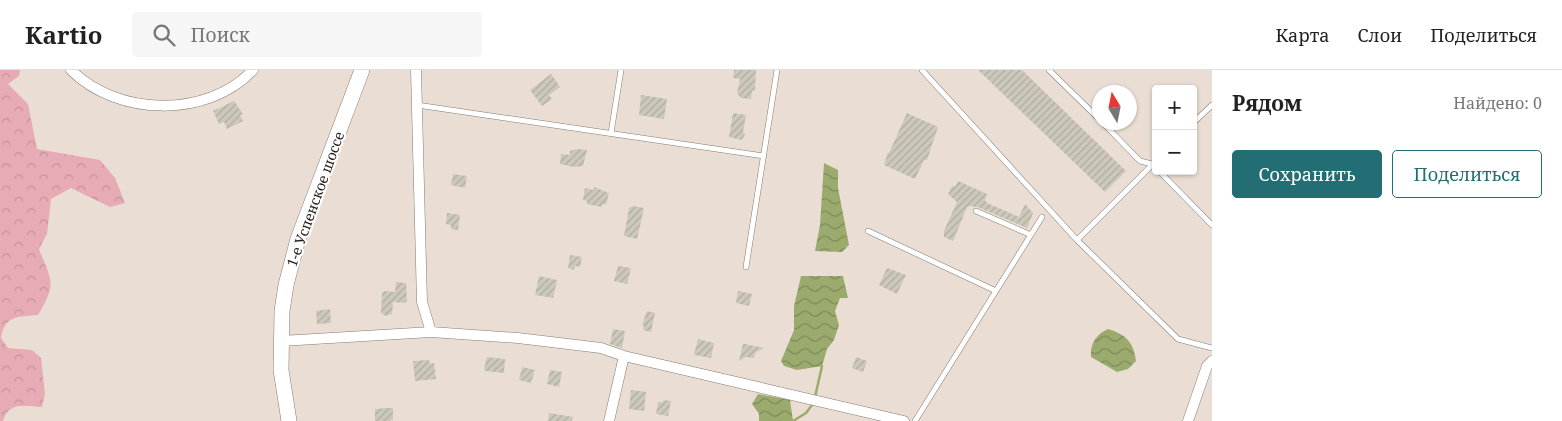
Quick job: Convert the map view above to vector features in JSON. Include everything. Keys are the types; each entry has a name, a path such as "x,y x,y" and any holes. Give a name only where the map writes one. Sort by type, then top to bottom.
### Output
{"main road":[{"name":"1-е Успенское шоссе","path":"289,421 281,370 281,341 282,311 291,261 362,70"}],"street":[{"path":"71,70 99,91 123,101 150,106 200,101 226,90 253,70"},
{"path":"416,70 422,302 431,332"},
{"path":"281,341 431,332 518,338 601,348 624,356 904,421"},
{"path":"609,421 624,356"},
{"path":"1188,421 1207,366 1212,360"}],"lane":[{"path":"611,133 621,70"},
{"path":"746,267 777,70"},
{"path":"922,70 1077,240 1178,339 1212,348"},
{"path":"1049,70 1092,112"},
{"path":"417,105 764,156"},
{"path":"1197,119 1212,105"},
{"path":"1110,130 1140,161 1152,163"},
{"path":"1077,240 1152,167"},
{"path":"1163,175 1212,225"},
{"path":"976,211 1030,235"},
{"path":"915,421 1042,217"},
{"path":"868,231 996,291"}],"green space":[{"path":"0,70 20,70 19,76 8,84 28,104 37,149 100,160 115,178 125,203 110,207 71,188 51,199 47,234 39,249 49,276 50,289 48,296 38,315 18,317 9,321 3,330 1,338 8,348 32,350 41,358 45,394 42,407 18,406 9,410 3,421 0,421"}],"water":[{"path":"824,163 838,170 838,188 849,245 842,252 815,251 820,225"},
{"path":"801,276 843,276 848,298 840,298 835,311 839,325 834,340 827,349 822,366 797,370 784,366 781,361 794,330 794,306"},
{"path":"1108,329 1124,336 1131,344 1136,361 1128,369 1117,372 1091,357 1095,340"},
{"path":"758,394 790,400 793,421 759,421 759,414 752,404"}],"building":[{"path":"734,70 756,70 755,90 752,91 751,99 741,98 737,93 740,79 733,78"},
{"path":"978,70 1022,70 1126,171 1105,192"},
{"path":"551,74 560,87 549,95 552,99 542,106 530,90"},
{"path":"641,95 667,99 664,119 639,115"},
{"path":"234,101 243,114 240,115 243,121 227,129 224,122 219,124 213,111"},
{"path":"733,113 746,115 743,132 745,134 742,140 729,137"},
{"path":"907,113 938,127 927,160 924,160 915,179 884,165 888,152"},
{"path":"578,149 587,150 583,166 574,167 560,164 561,154 570,155 570,151"},
{"path":"453,174 467,176 465,188 451,185"},
{"path":"958,181 987,194 985,200 987,203 1019,217 1025,204 1033,213 1027,228 978,207 970,206 967,207 953,241 944,237 944,231 957,202 948,194 952,186 955,187"},
{"path":"594,187 609,193 606,205 602,204 602,207 587,204 587,201 583,200 585,188 594,190"},
{"path":"633,206 644,208 637,239 624,236 629,208"},
{"path":"447,213 460,215 458,230 451,229 451,225 446,224"},
{"path":"570,255 582,257 580,267 575,266 574,270 568,268"},
{"path":"618,266 631,268 627,284 614,281"},
{"path":"887,268 906,275 897,294 879,285"},
{"path":"539,276 557,280 553,298 535,295"},
{"path":"396,282 406,283 407,301 404,303 393,302 392,314 386,316 381,313 382,293 385,291 395,292"},
{"path":"738,291 752,294 749,306 736,303"},
{"path":"330,309 331,323 317,324 316,311"},
{"path":"647,311 655,313 651,332 643,330 644,326 642,325"},
{"path":"613,329 625,331 622,348 610,344"},
{"path":"698,339 714,343 711,358 694,355"},
{"path":"743,344 764,348 755,353 754,358 746,357 739,361"},
{"path":"487,357 505,359 504,373 485,371"},
{"path":"856,357 867,361 863,372 852,368"},
{"path":"429,360 430,364 434,363 436,379 415,381 413,361"},
{"path":"522,367 535,370 531,383 519,380"},
{"path":"550,370 562,372 559,387 547,384"},
{"path":"631,390 646,392 644,411 629,409"},
{"path":"663,400 671,401 668,416 656,414 658,402 663,402"},
{"path":"393,408 393,419 390,421 375,421 375,409"},
{"path":"549,413 573,417 572,421 548,421"}],"waterway":[{"path":"815,397 822,366"},
{"path":"793,421 806,413 812,405"}]}
